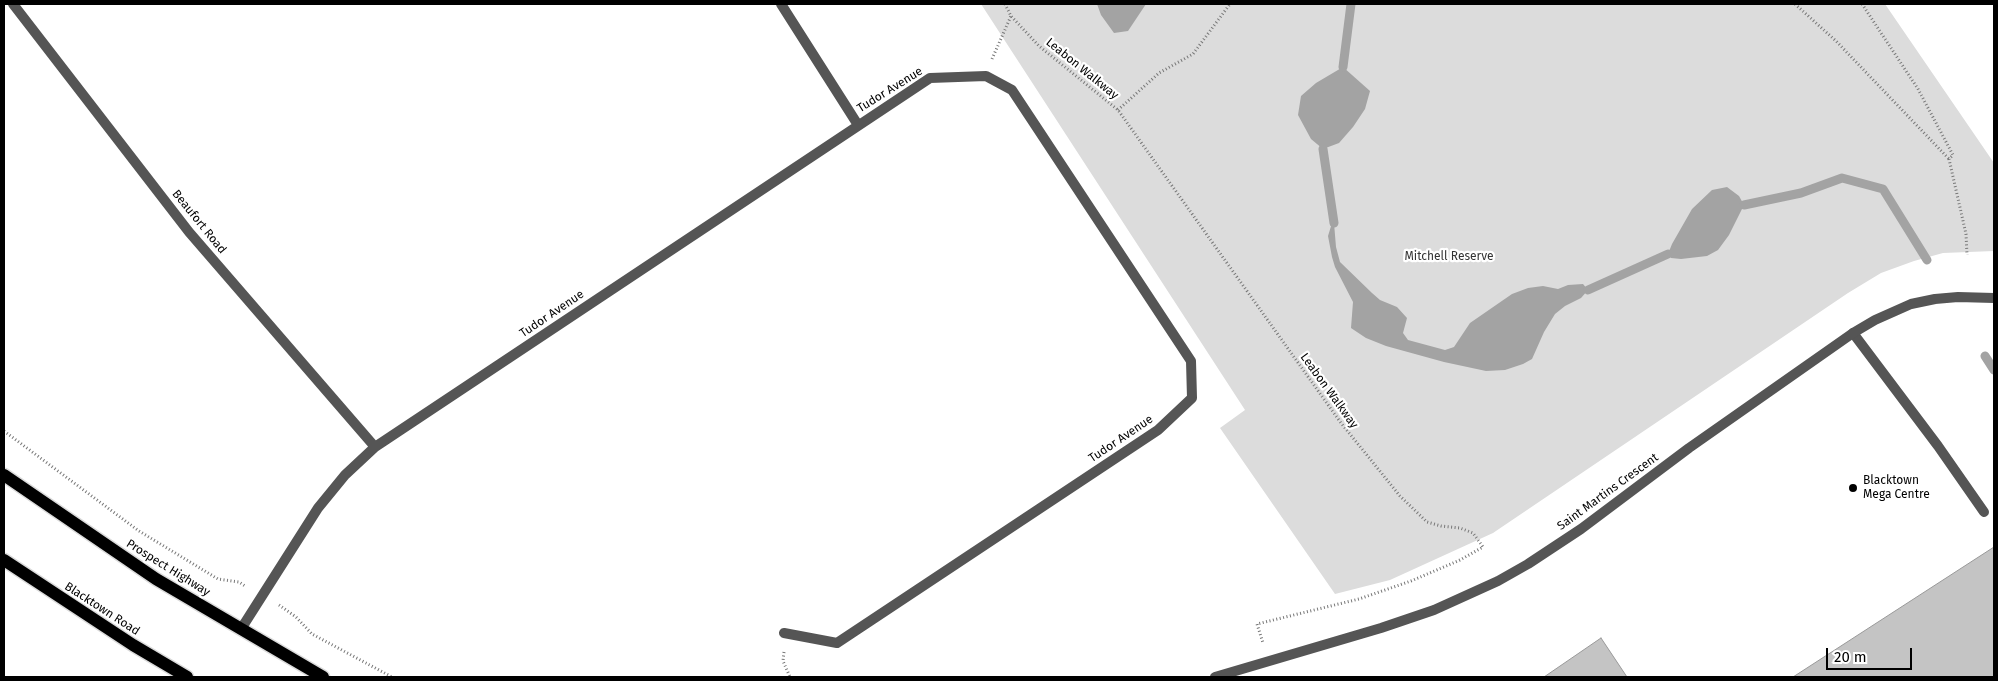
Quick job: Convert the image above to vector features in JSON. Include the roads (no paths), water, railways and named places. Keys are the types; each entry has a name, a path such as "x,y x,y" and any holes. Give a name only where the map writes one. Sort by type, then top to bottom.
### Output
{"main road":[{"name":"Prospect Highway","path":"4,475 156,579 323,677"},
{"name":"Blacktown Road","path":"4,560 133,645 187,677"}],"street":[{"name":"Beaufort Road","path":"14,4 189,232 375,447"},
{"path":"780,4 858,125"},
{"name":"Tudor Avenue","path":"241,629 318,508 345,475 375,447 930,78 986,76 1012,90 1192,361 1192,398 1158,430 837,643 784,633"},
{"name":"Saint Martins Crescent","path":"1216,677 1425,613 1506,577 1581,529 1690,448 1853,333 1875,320 1911,304 1958,297 1994,298"},
{"path":"1853,333 1938,446 1984,512"}],"waterway":[{"path":"1343,67 1351,4"},
{"path":"1323,149 1334,223"},
{"path":"1744,205 1801,193 1842,178 1883,189 1927,260"},
{"path":"1588,290 1668,254"},
{"path":"1985,356 1994,370"}],"place":[{"name":"Blacktown Mega Centre","path":"1853,488"}],"park label":[{"name":"Mitchell Reserve","path":"1449,257"}]}
